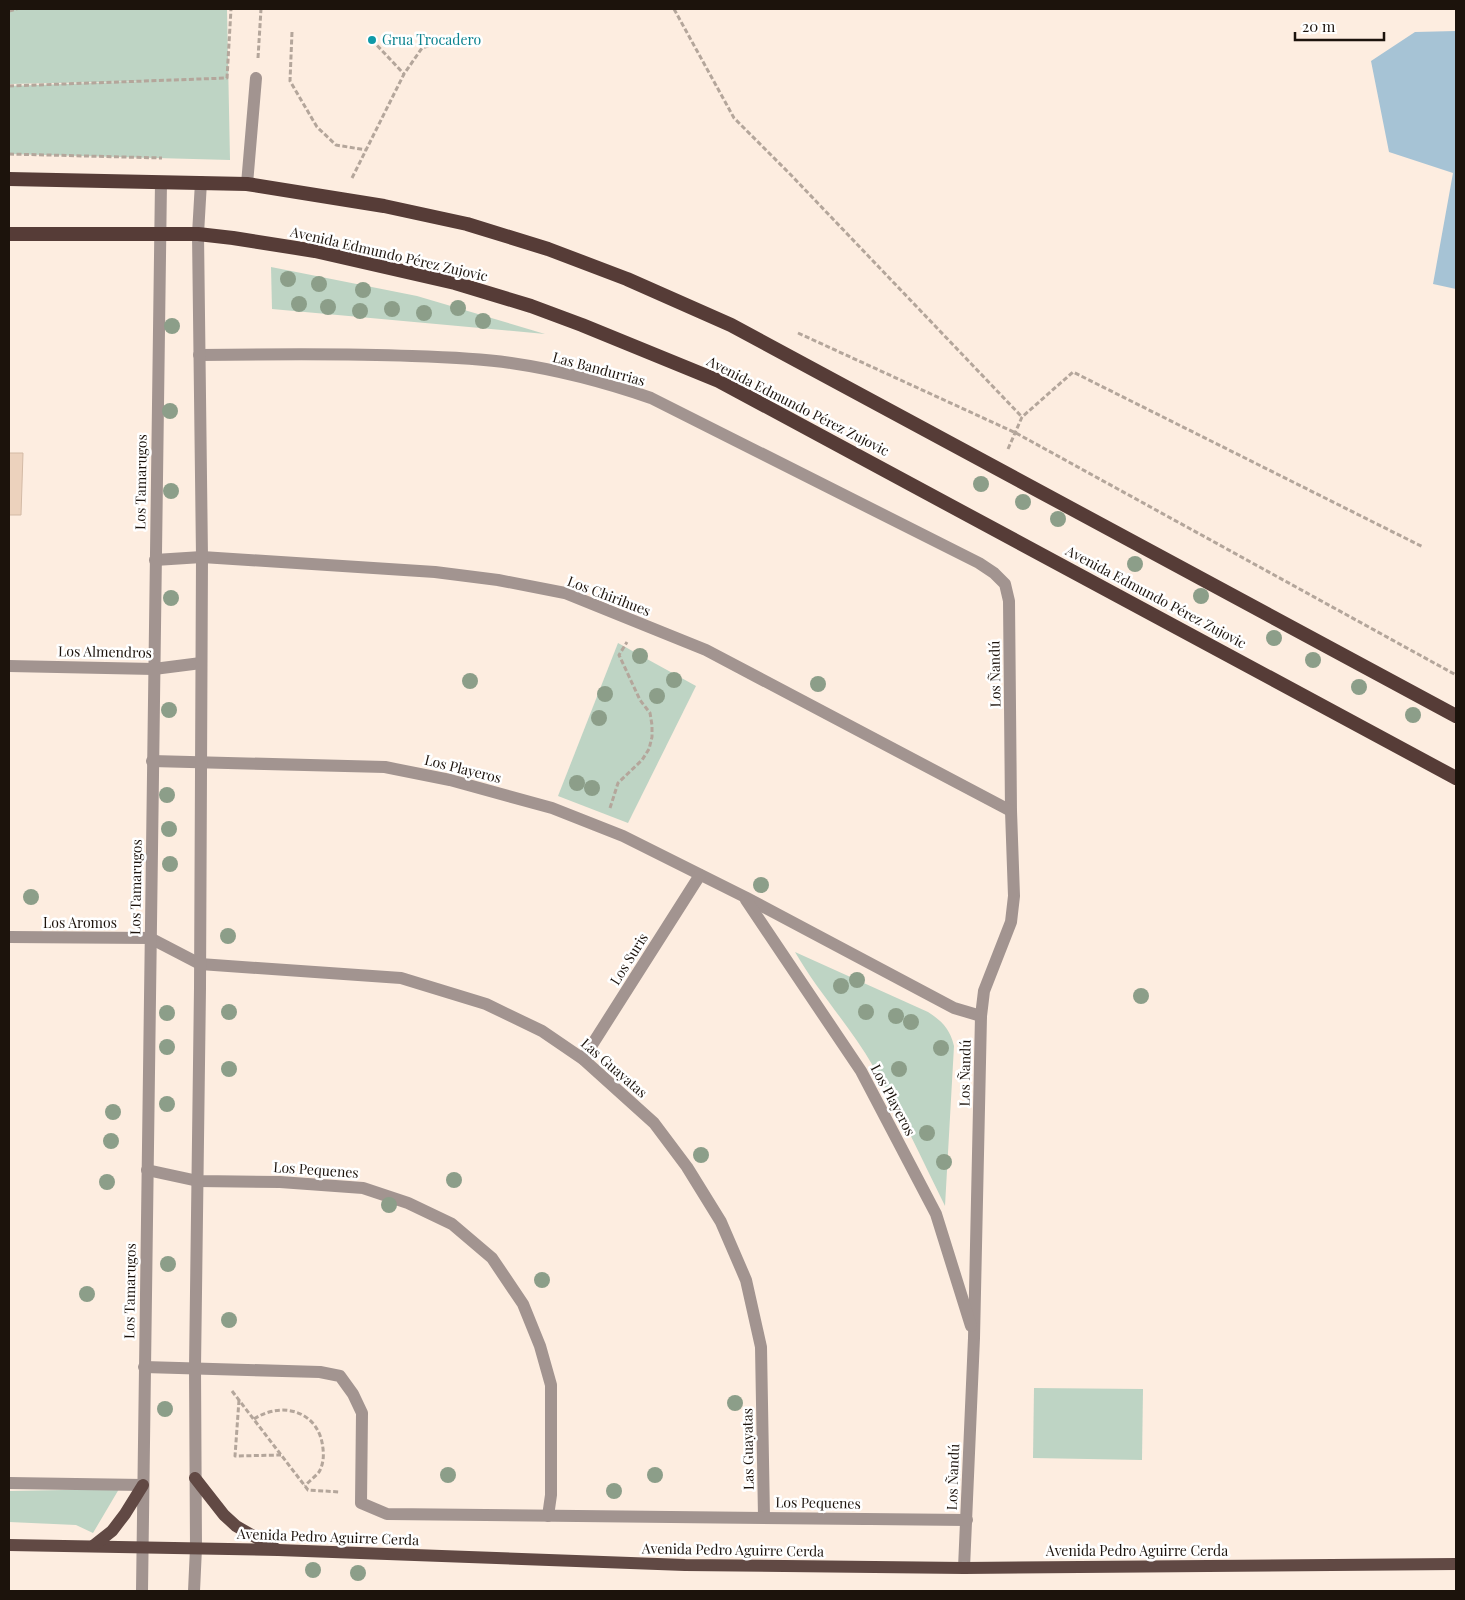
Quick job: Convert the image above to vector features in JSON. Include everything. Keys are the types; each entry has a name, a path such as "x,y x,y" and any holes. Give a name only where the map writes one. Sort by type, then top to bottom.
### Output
{"highway":[{"path":"9,178 247,184 384,206 458,222 548,249 627,279 731,325 1456,716"},
{"name":"Avenida Edmundo Pérez Zujovic","path":"9,234 198,234 315,251 455,283 531,306 582,325 718,381 1456,778"}],"main road":[{"path":"195,1478 224,1515 236,1526 278,1550"},
{"path":"92,1546 112,1531 126,1514 143,1485"},
{"name":"Avenida Pedro Aguirre Cerda","path":"9,1545 278,1550 685,1565 964,1568 990,1566 1456,1564"}],"street":[{"path":"247,184 256,78"},
{"name":"Los Tamarugos","path":"142,1591 160,182"},
{"path":"194,1591 196,1548 195,1368 200,964 202,557 198,234 201,182"},
{"name":"Las Bandurrias","path":"199,355 356,354 444,357 510,363 565,373 610,384 651,398 961,554 994,573 1006,584"},
{"name":"Los Chirihues","path":"155,560 202,557 435,572 498,580 565,593 706,650 1011,811"},
{"name":"Los Ñandú","path":"964,1568 974,1338 980,1016 984,991 1010,922 1014,896 1011,811 1009,601 1006,584"},
{"name":"Los Almendros","path":"9,666 154,669 201,663"},
{"name":"Los Playeros","path":"152,761 385,767 450,780 552,808 603,828 700,875 954,1008 980,1016"},
{"name":"Los Suris","path":"583,1058 700,875"},
{"name":"Los Playeros","path":"745,898 861,1071 936,1214 974,1338"},
{"name":"Los Aromos","path":"9,937 150,938"},
{"name":"Las Guayatas","path":"150,938 200,964 401,978 486,1004 542,1031 583,1058 654,1123 681,1160 720,1222 746,1280 761,1347 764,1517"},
{"name":"Los Pequenes","path":"147,1170 198,1182 280,1182 363,1188 408,1202 452,1224 492,1258 523,1304 540,1346 551,1385 552,1495 548,1516"},
{"path":"144,1367 320,1372 340,1376 353,1394 362,1413 361,1504"},
{"path":"9,1483 143,1485"},
{"name":"Los Pequenes","path":"361,1504 387,1514 967,1520"}],"path":[{"path":"9,11 17,9"},
{"path":"9,86 227,78 231,9"},
{"path":"256,78 261,9"},
{"path":"674,9 734,118 1022,417"},
{"path":"292,32 290,81 317,127 336,145 366,150"},
{"path":"352,178 404,74 422,48 451,39"},
{"path":"372,40 404,74"},
{"path":"999,469 1022,417 1073,372 1423,547"},
{"path":"603,828 618,782 642,760 649,749 652,737 650,712 640,700 619,655 623,646 642,624"},
{"path":"229,1387 308,1490 346,1493 361,1504"},
{"path":"239,1399 235,1456 281,1455"},
{"path":"254,1419 263,1413 274,1410 287,1410 312,1421 319,1433 324,1454 318,1474 305,1486"}],"green space":[{"path":"13,9 227,9 230,160 9,154 9,86 148,81 9,84 9,11"},
{"path":"271,267 417,296 545,334 272,309"},
{"path":"618,643 696,686 628,823 558,796"},
{"path":"795,952 928,1012 948,1030 954,1046 945,1206 902,1118 873,1066"},
{"path":"1034,1388 1143,1389 1142,1460 1033,1458"},
{"path":"119,1489 93,1533 76,1525 9,1522 9,1491"}],"water":[{"path":"1456,31 1456,289 1433,284 1453,173 1389,152 1371,61 1415,32"}],"building":[{"path":"9,453 23,453 21,515 9,515"}],"place":[{"name":"Grua Trocadero","path":"372,40"}]}
